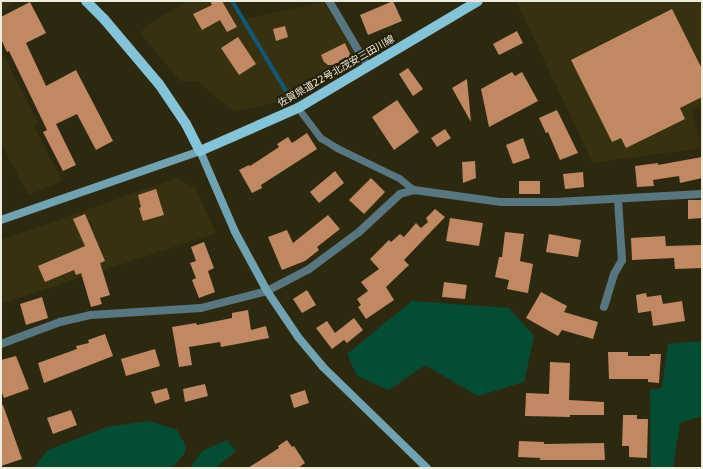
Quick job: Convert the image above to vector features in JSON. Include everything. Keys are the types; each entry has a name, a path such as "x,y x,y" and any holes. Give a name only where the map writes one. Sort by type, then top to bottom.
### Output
{"main road":[{"path":"86,1 104,19 159,84 186,124 200,151"},
{"name":"佐賀県道22号北茂安三田川線","path":"200,151 298,108 478,1"}],"street":[{"path":"329,1 368,67"},
{"path":"1,220 200,151 235,232 267,291 298,337 323,367 427,468"},
{"path":"1,344 60,322 91,315 201,308 267,291 309,269 359,232 400,194 414,190 501,202 556,202 702,194"},
{"path":"604,307 614,274 622,260 618,199"}],"lane":[{"path":"298,108 321,138 337,148 399,178 414,190"}],"shaded area":[{"path":"1,1 17,1 1,11"},
{"path":"188,1 229,1 241,23 249,18 323,2 359,58 282,101 234,112 197,81 180,81 140,33 149,24"},
{"path":"516,1 702,1 702,107 692,111 702,148 593,163"},
{"path":"1,51 39,124 34,126 62,181 28,195 1,143"},
{"path":"177,178 195,188 216,233 1,304 1,240"}],"green space":[{"path":"412,301 509,308 534,336 524,382 478,396 425,365 389,390 357,376 347,354"},
{"path":"702,341 702,416 680,423 673,468 651,468 650,390 662,388 668,344"},
{"path":"149,421 177,430 186,446 185,453 173,466 165,468 33,468 48,450 107,427"},
{"path":"227,440 236,451 215,468 190,468 202,451"}],"building":[{"path":"210,1 222,1 237,27 227,32 220,20 202,30 193,14 212,5"},
{"path":"393,1 402,21 368,35 360,15"},
{"path":"30,2 46,33 26,43 46,86 76,70 113,141 96,150 77,114 56,124 76,165 63,171 43,132 47,130 9,51 7,52 1,39 1,17"},
{"path":"672,9 702,69 702,97 680,108 685,119 626,148 621,138 612,142 571,60"},
{"path":"285,26 288,37 276,41 273,29"},
{"path":"517,31 523,43 499,55 493,44"},
{"path":"238,37 256,64 239,75 221,48"},
{"path":"345,43 351,56 334,65 328,65 324,62 321,55"},
{"path":"408,68 423,89 413,96 399,74"},
{"path":"512,72 515,76 522,72 538,101 489,127 481,89"},
{"path":"467,79 471,122 452,88"},
{"path":"397,100 419,132 394,150 372,117"},
{"path":"557,110 578,153 560,160 548,132 546,133 539,118"},
{"path":"445,129 451,138 437,147 431,138"},
{"path":"307,133 317,149 261,185 262,188 252,193 239,170 249,165 250,166 279,147 277,144 288,137 292,143"},
{"path":"523,138 530,158 513,164 506,145"},
{"path":"702,157 702,178 680,183 679,176 653,180 654,186 637,187 635,166 658,163 658,165"},
{"path":"475,161 476,178 463,183 462,162"},
{"path":"335,171 344,183 319,203 310,192"},
{"path":"583,172 584,187 565,189 563,174"},
{"path":"371,178 385,192 364,214 349,200"},
{"path":"519,181 540,181 540,194 519,194"},
{"path":"156,189 164,215 143,221 139,208 141,207 138,195"},
{"path":"688,200 702,200 702,218 688,219"},
{"path":"435,209 445,217 404,260 409,265 386,287 394,300 366,319 358,307 361,305 357,299 368,291 361,282 379,269 370,259 389,240 391,242 400,234 404,237 416,223 421,228 428,222 426,218"},
{"path":"85,214 105,261 100,263 110,295 100,298 102,304 91,307 81,273 76,275 74,270 45,282 38,266 85,246 73,219"},
{"path":"328,215 340,229 317,247 319,250 305,261 282,270 268,237 287,230 293,243"},
{"path":"450,218 483,223 479,246 446,241"},
{"path":"505,232 524,234 520,261 533,264 528,293 507,289 509,280 495,277 499,257 502,257"},
{"path":"549,234 581,240 578,257 546,252"},
{"path":"665,236 666,246 702,245 702,268 675,269 674,258 632,260 631,238"},
{"path":"204,242 214,268 208,271 215,292 199,298 192,280 196,278 190,263 196,261 191,247"},
{"path":"444,282 467,285 465,299 442,297"},
{"path":"307,290 316,305 302,313 293,299"},
{"path":"541,292 567,306 564,312 598,322 593,339 562,330 558,336 526,318"},
{"path":"646,293 647,297 661,295 663,304 682,301 685,321 653,326 651,311 638,313 636,295"},
{"path":"42,297 48,318 26,325 20,304"},
{"path":"248,310 251,330 266,326 269,338 221,347 220,342 189,347 192,365 179,367 172,327 196,323 197,325 232,318 232,313"},
{"path":"354,318 363,330 347,343 344,340 332,349 316,328 327,321 335,333"},
{"path":"105,334 113,356 44,383 38,363 77,349 76,346 89,343 88,340"},
{"path":"155,349 160,366 126,376 121,359"},
{"path":"608,352 628,352 628,356 650,356 650,354 661,354 659,383 648,382 648,379 609,379"},
{"path":"16,356 29,389 4,398 1,390 1,360"},
{"path":"550,362 570,363 569,400 604,402 604,415 570,415 570,417 525,416 526,393 549,394"},
{"path":"205,384 208,396 185,402 183,389"},
{"path":"167,388 170,399 155,404 151,392"},
{"path":"305,390 309,403 294,408 290,395"},
{"path":"3,405 22,459 1,466 1,406"},
{"path":"71,410 77,425 53,434 47,418"},
{"path":"623,415 637,415 637,419 648,419 647,458 629,457 629,446 622,446"},
{"path":"287,440 292,447 294,446 305,463 298,468 248,468 279,448 278,446"},
{"path":"519,441 544,442 544,444 604,443 605,460 539,460 541,458 518,457"}],"waterway":[{"path":"232,1 286,91"}]}
